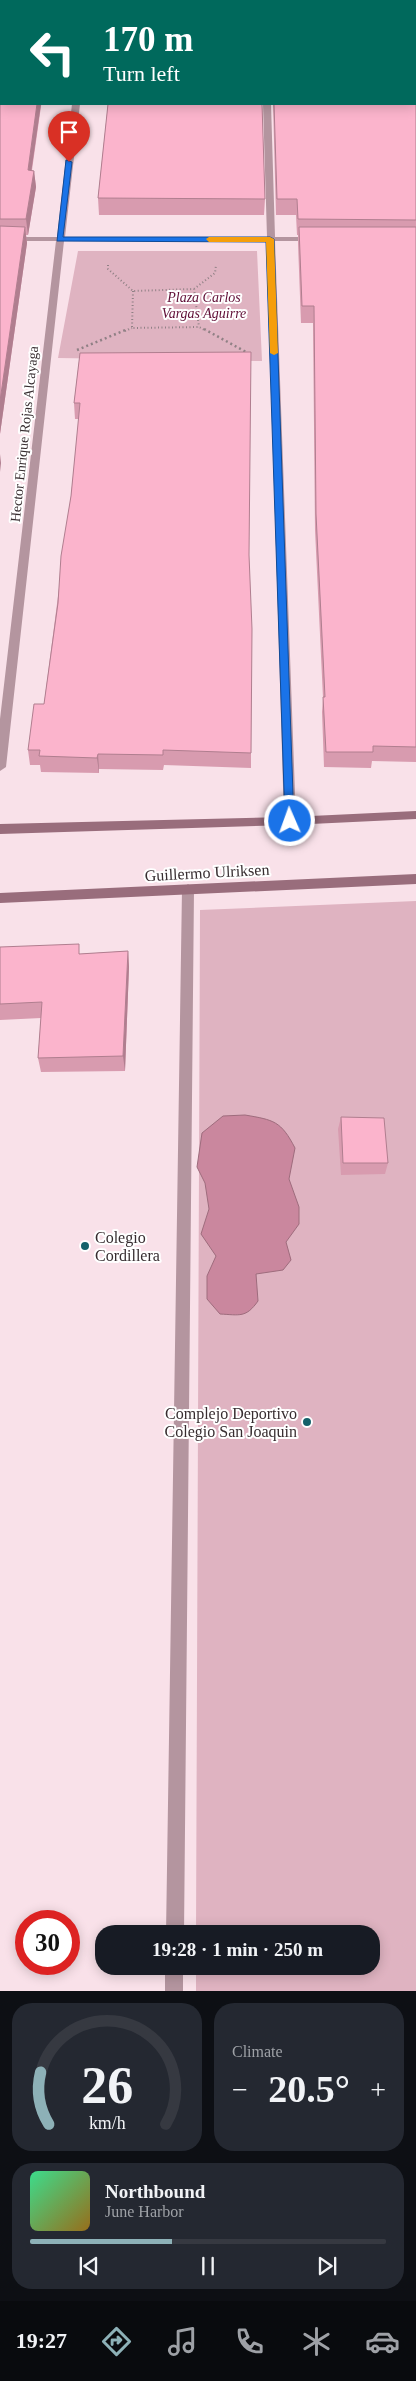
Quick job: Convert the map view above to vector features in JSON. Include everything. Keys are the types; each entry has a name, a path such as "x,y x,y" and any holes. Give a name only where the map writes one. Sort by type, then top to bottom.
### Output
{"main road":[{"path":"0,829 290,821 416,815"},
{"name":"Guillermo Ulriksen","path":"0,898 416,879"}],"street":[{"name":"Hector Enrique Rojas Alcayaga","path":"0,767 76,105"},
{"path":"267,105 290,821"},
{"path":"0,240 319,240"},
{"path":"175,1925 188,889"},
{"path":"174,1975 174,1991"}],"path":[{"path":"108,261 108,269 133,291 194,289 215,273 216,264"},
{"path":"194,289 199,327"},
{"path":"132,328 133,291"},
{"path":"74,352 132,328 199,327 246,352"}],"green space":[{"name":"Plaza Carlos Vargas Aguirre","path":"78,251 257,251 262,361 58,358"},
{"name":"Complejo Deportivo Colegio San Joaquin","path":"416,901 416,1991 196,1991 196,1975 380,1975 380,1925 196,1925 200,910"}],"shaded area":[{"path":"245,1115 263,1118 276,1123 285,1132 295,1148 289,1179 299,1207 299,1224 286,1242 291,1260 283,1270 256,1274 258,1301 254,1306 242,1314 220,1314 207,1299 207,1276 216,1256 201,1234 209,1209 205,1183 197,1167 202,1133 223,1116"}],"building":[{"path":"0,105 37,105 28,170 34,171 26,219 0,219"},
{"path":"108,105 262,105 265,199 98,198"},
{"path":"274,105 416,105 416,220 298,219 297,199 277,199"},
{"path":"0,226 25,227 0,401"},
{"path":"299,227 416,227 416,747 373,746 373,752 326,752 316,514 314,306 302,306"},
{"path":"251,352 249,555 252,629 251,753 163,750 163,755 98,754 97,758 39,756 40,750 28,750 34,704 44,704 58,603 61,556 71,496 80,403 74,403 80,353"},
{"path":"79,944 79,954 128,951 123,1056 38,1058 42,1002 0,1004 0,947"},
{"path":"341,1117 384,1118 388,1163 343,1163"}],"slow traffic":[{"path":"209,239 270,239 274,353"}],"place":[{"name":"Colegio Cordillera","path":"85,1246"},
{"name":"Complejo Deportivo Colegio San Joaquin","path":"307,1422"}],"route":[{"path":"69,162 59,240 270,239 290,821"}]}
